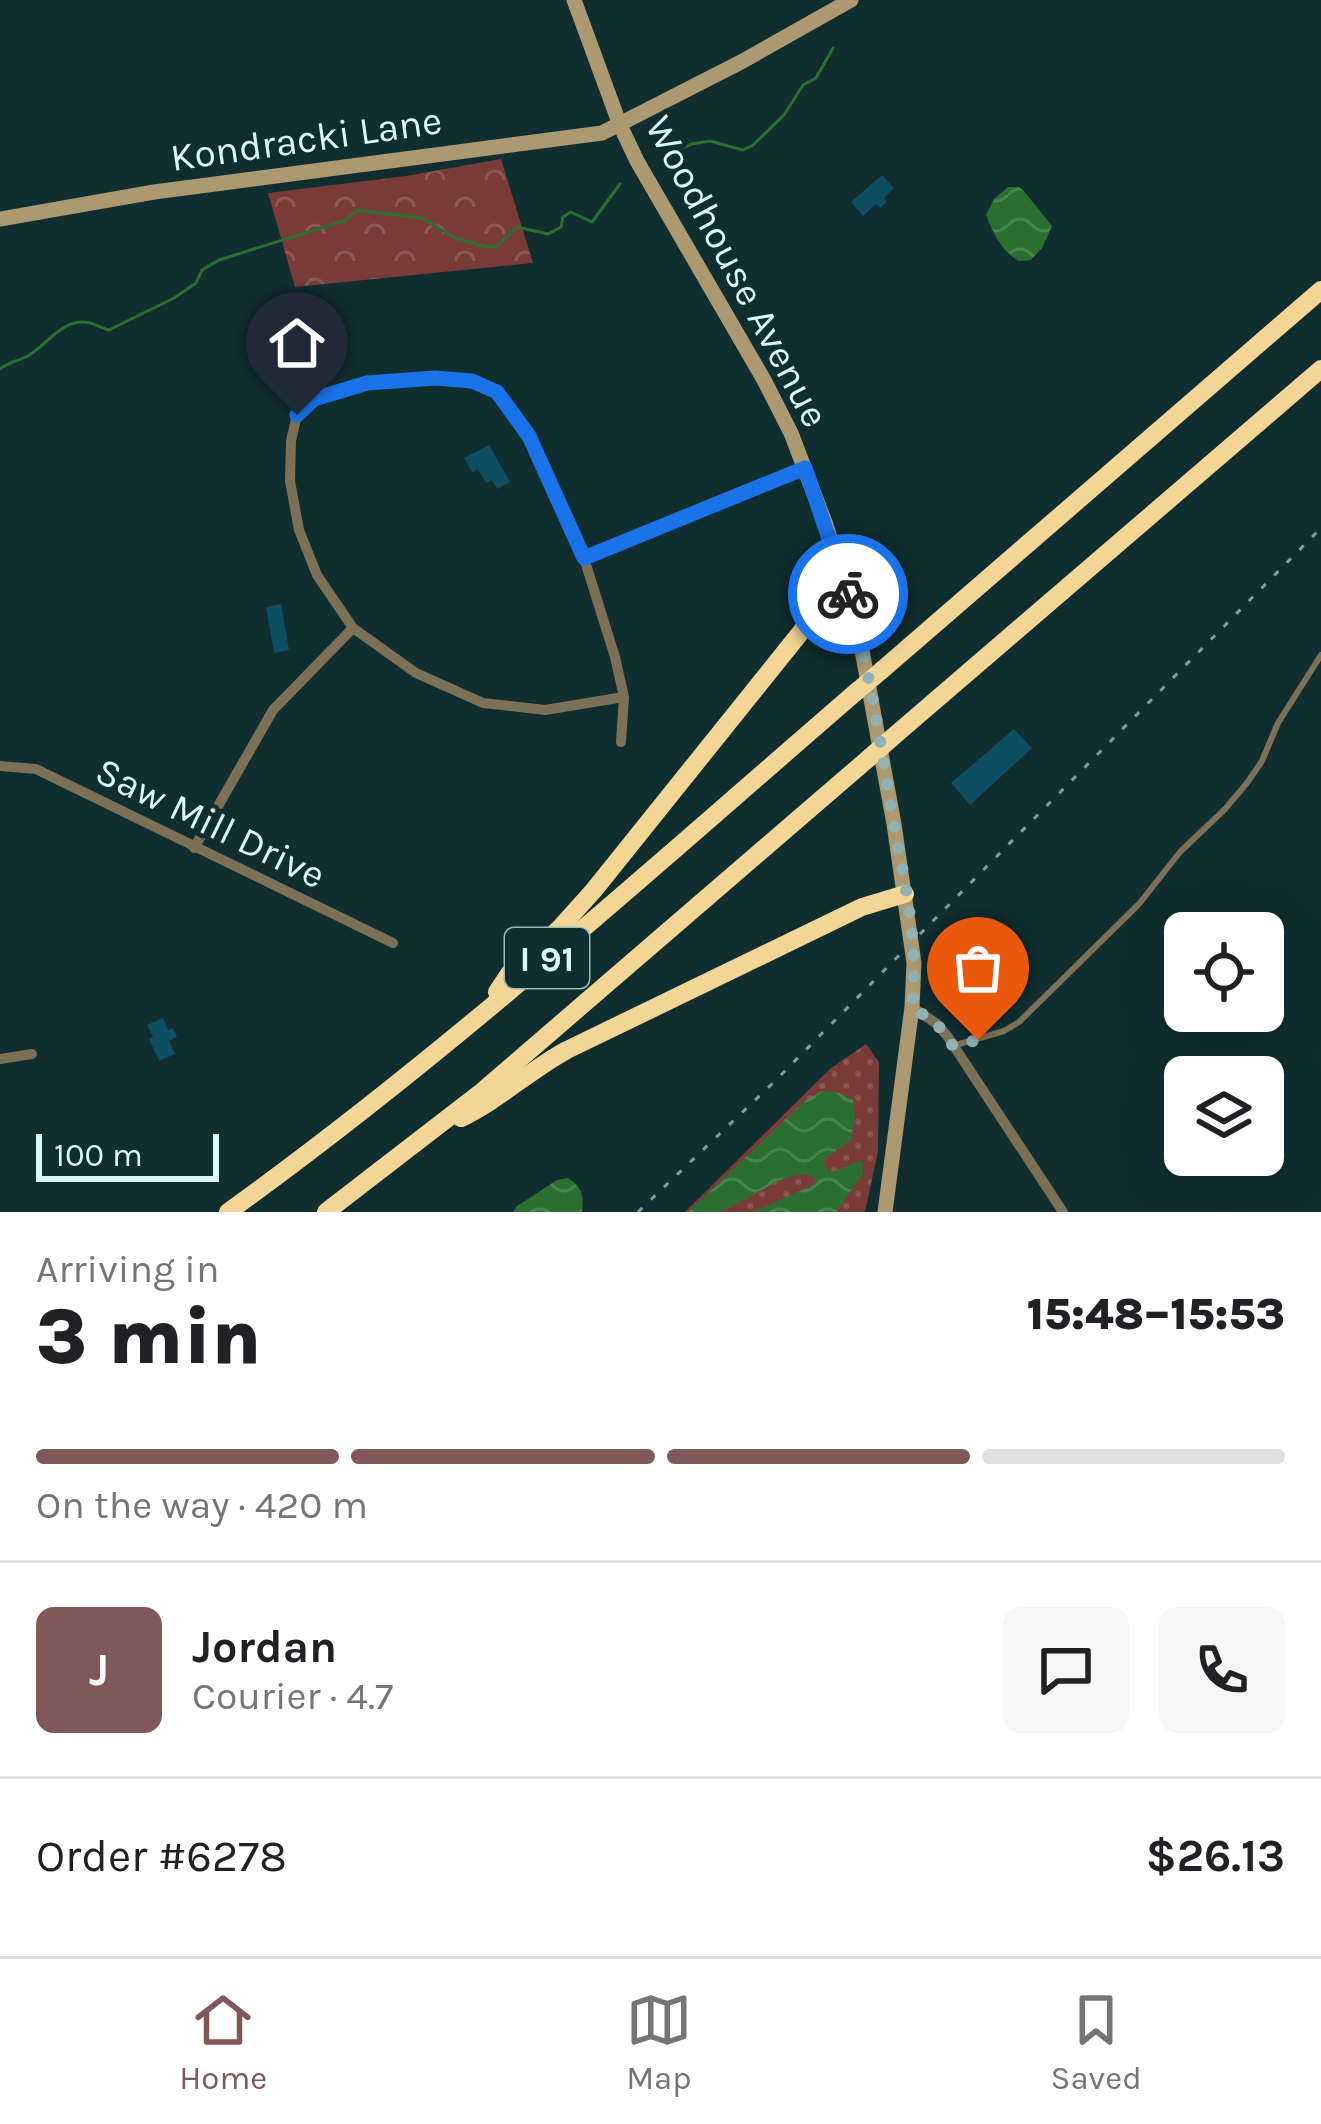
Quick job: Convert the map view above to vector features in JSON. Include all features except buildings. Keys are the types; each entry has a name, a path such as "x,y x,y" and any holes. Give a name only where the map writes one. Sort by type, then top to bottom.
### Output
{"highway":[{"name":"I 91","path":"228,1212 486,1011 1321,290"},
{"name":"I 91","path":"326,1212 440,1125 1321,369"},
{"path":"486,1011 509,974 559,929 609,872 817,612 846,589"},
{"path":"440,1125 478,1110 567,1050 862,907 905,894"}],"main road":[{"name":"Woodhouse Avenue","path":"574,0 620,125 764,380 805,468 866,664 914,963 884,1212"},
{"name":"Kondracki Lane","path":"0,219 154,192 591,135 620,125 851,0"}],"street":[{"path":"622,742 624,698 584,558 529,436 497,392 472,381 435,378 367,383 314,399 297,415 290,481 299,530 317,575 353,628 416,673 483,703 545,710 624,698"},
{"path":"584,558 805,468"},
{"path":"194,848 273,710 353,628"},
{"name":"Saw Mill Drive","path":"0,766 36,769 393,944"},
{"path":"912,1007 937,1024 1063,1212"},
{"path":"0,1059 32,1054"}],"lane":[{"path":"953,1046 1019,1022 1139,904 1180,852 1247,782 1321,655"}],"green space":[{"path":"501,159 533,263 295,287 268,193"},
{"path":"866,1044 879,1062 878,1151 865,1212 685,1212 830,1069"}],"water":[{"path":"1008,187 1023,190 1052,226 1031,260 1019,261 1008,253 986,215"},
{"path":"822,1091 853,1099 855,1116 851,1140 826,1158 824,1166 832,1172 862,1161 863,1174 836,1212 754,1212 815,1184 813,1176 802,1174 777,1181 716,1212 688,1212 805,1101"},
{"path":"568,1178 581,1192 582,1212 513,1212 557,1180"}],"waterway":[{"path":"661,156 710,141 743,150 752,146 784,115 803,85 816,78 833,48"},
{"path":"0,369 28,356 72,324 90,323 109,330 174,298 219,260 346,220 357,210 422,218 455,238 487,247 497,246 517,227 548,234 561,227 563,217 571,212 592,222 620,184"}],"railway":[{"path":"638,1212 774,1082 1321,528"}],"way so far":[{"path":"848,594 866,664 902,874 913,950 912,1007 937,1024 953,1046 978,1040"}],"route":[{"path":"297,415 314,399 367,383 435,378 472,381 497,392 529,436 584,558 805,468 848,594"}]}
